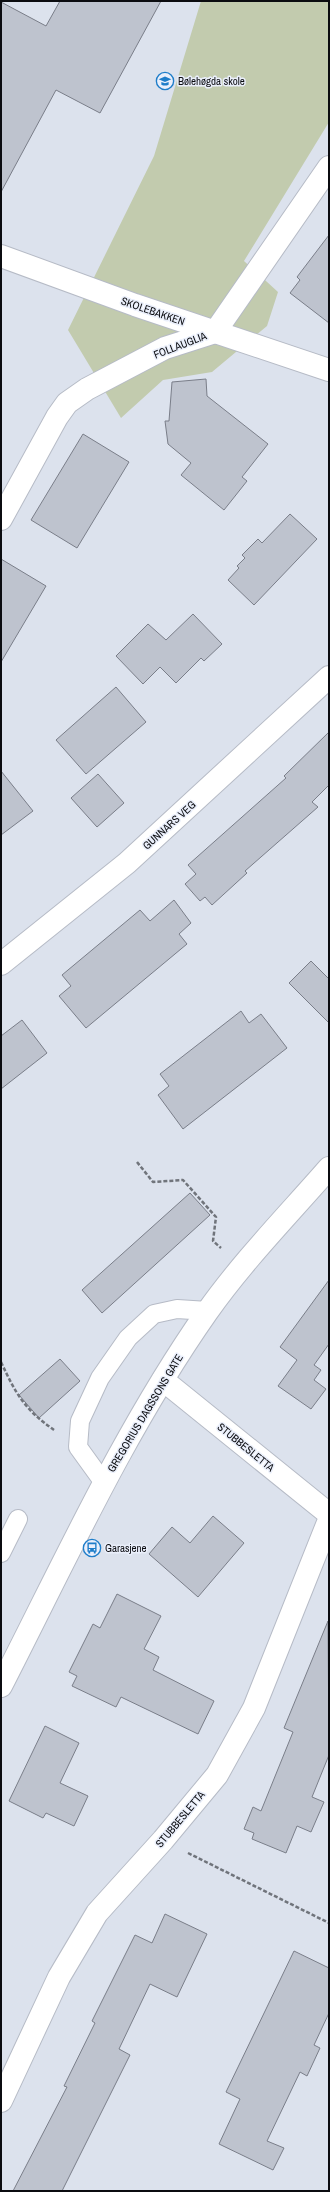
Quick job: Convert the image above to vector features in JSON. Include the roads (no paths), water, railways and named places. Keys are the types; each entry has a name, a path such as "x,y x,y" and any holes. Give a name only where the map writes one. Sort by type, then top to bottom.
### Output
{"street":[{"name":"FOLLAUGLIA","path":"1,519 57,417 67,403 87,389 165,348 215,332 329,167"},
{"name":"SKOLEBAKKEN","path":"1,256 16,263 329,370"},
{"name":"GUNNARS VEG","path":"1,964 127,863 329,677"},
{"name":"GREGORIUS DAGSSONS GATE","path":"1,1686 104,1483 163,1380 208,1311 242,1266 329,1168"},
{"name":"STUBBESLETTA","path":"163,1380 329,1514"},
{"name":"STUBBESLETTA","path":"1,2101 59,1977 97,1913 163,1840 217,1775 254,1708 329,1520"}],"lane":[{"path":"104,1483 78,1447 80,1421 100,1378 128,1338 154,1314 177,1309 208,1311"},
{"path":"1,1553 18,1519"}],"place":[{"name":"Bølehøgda skole","path":"165,81"},
{"name":"Garasjene","path":"92,1548"}]}
